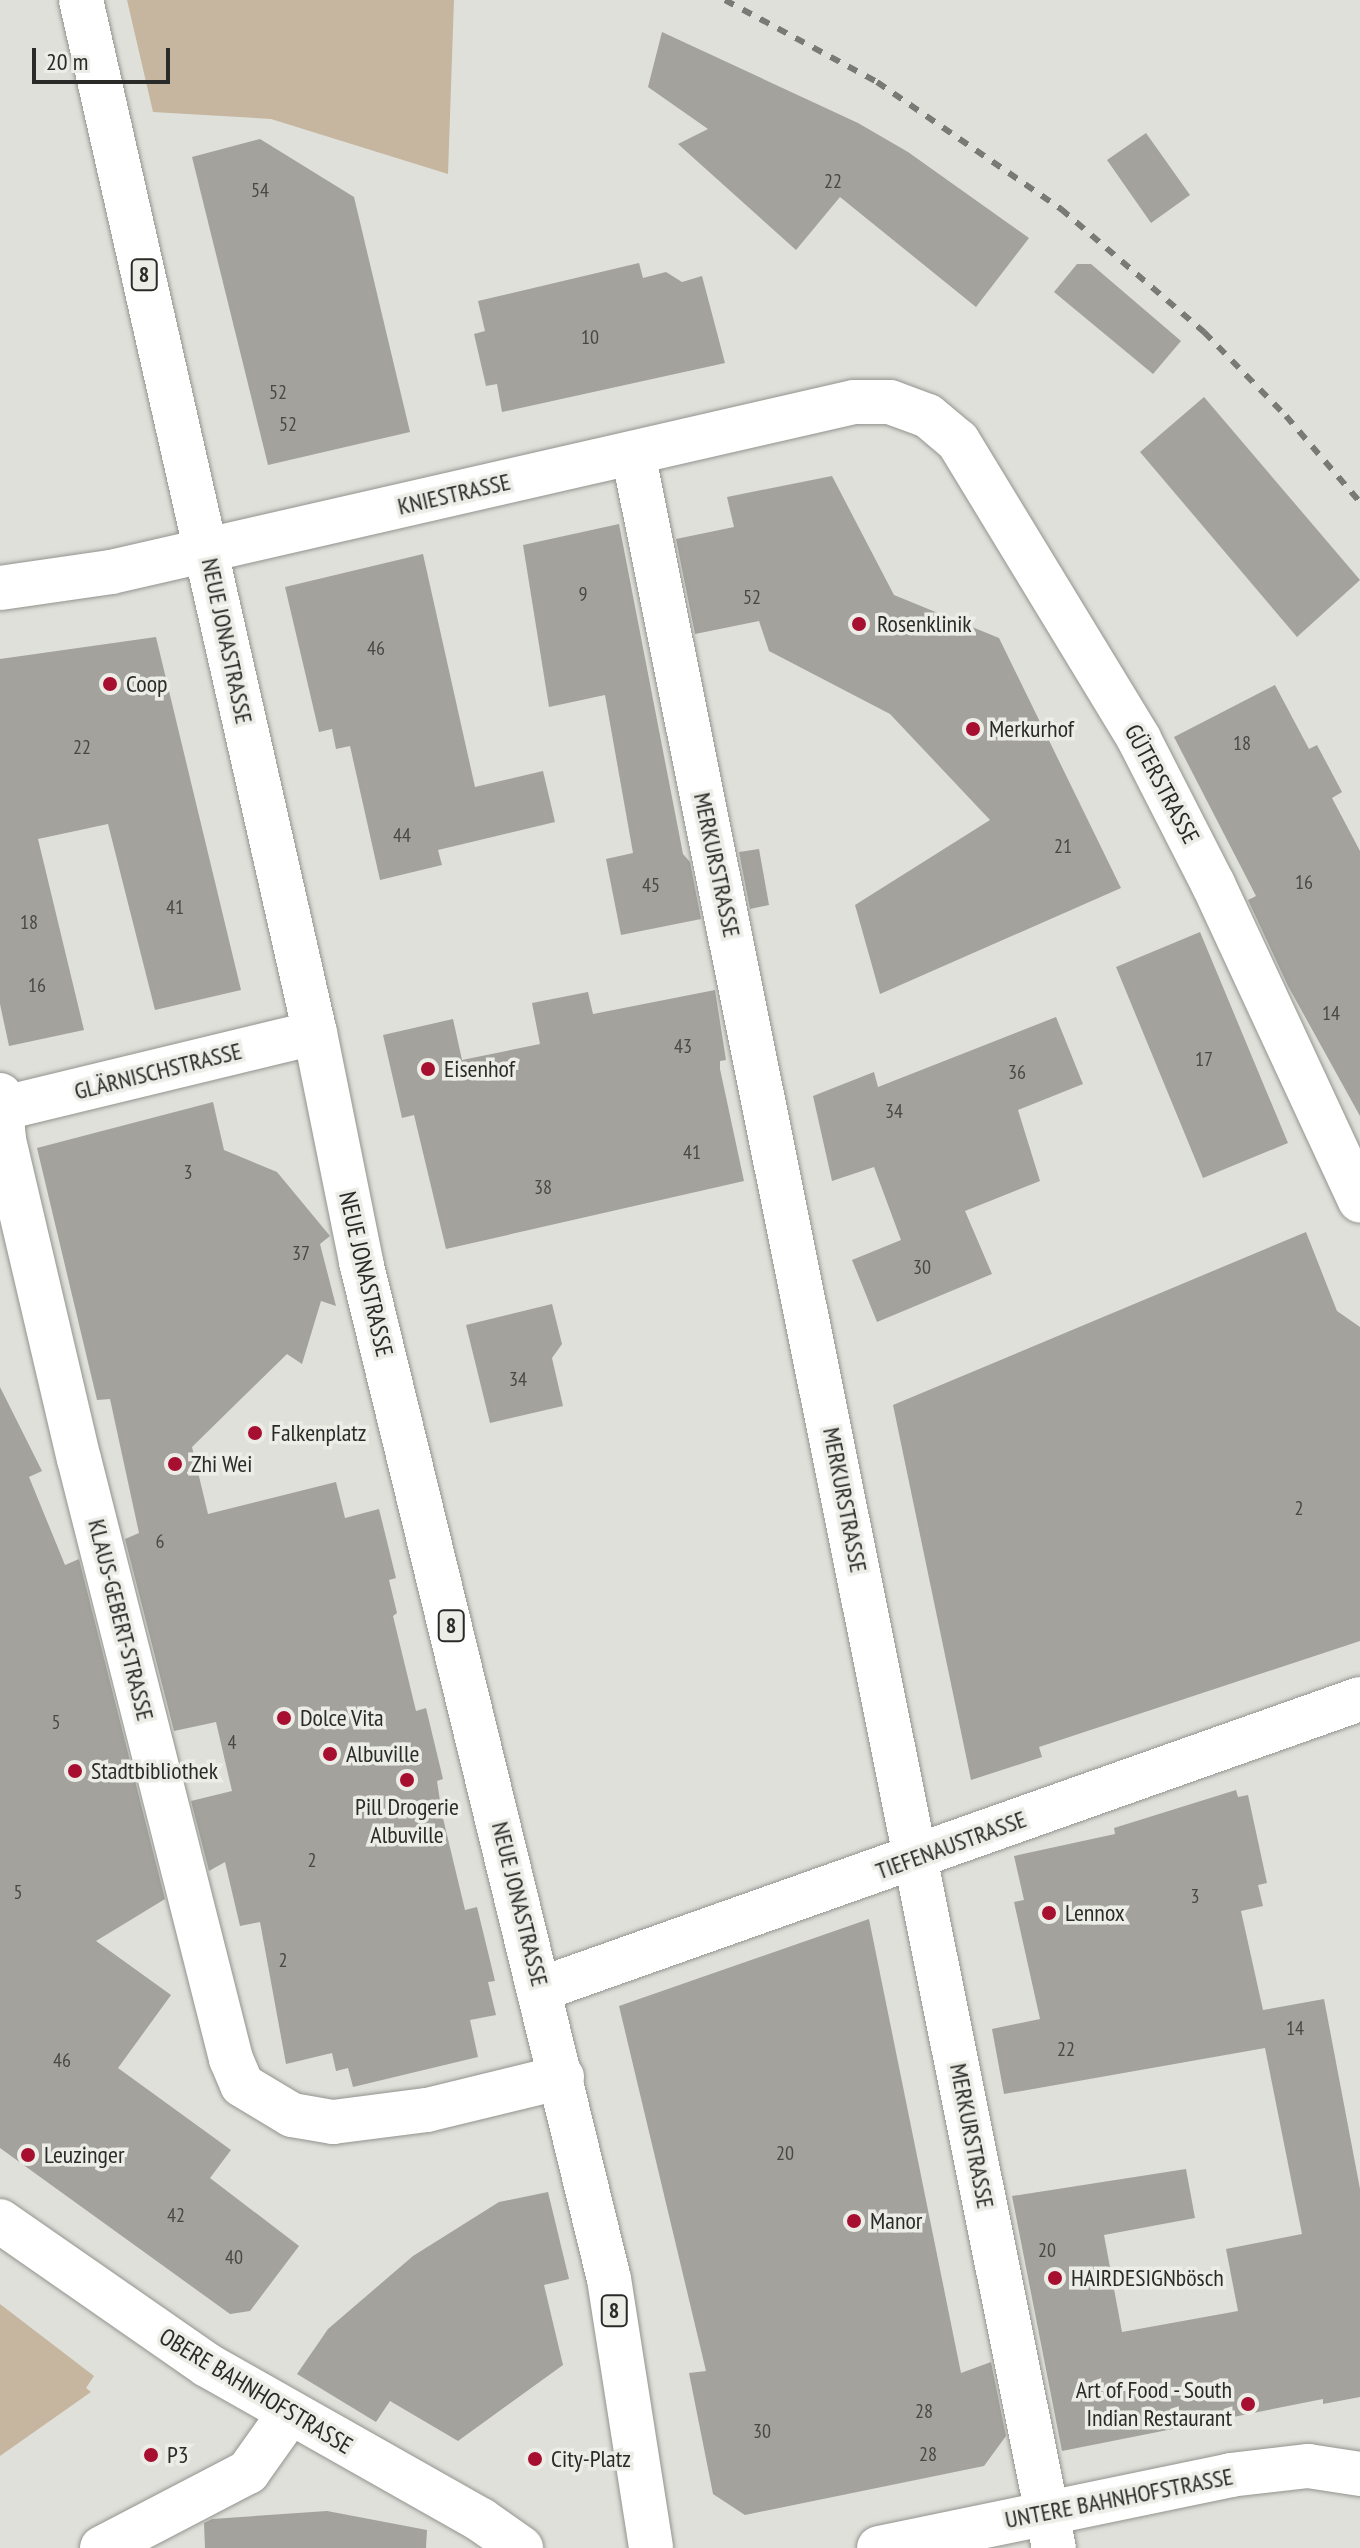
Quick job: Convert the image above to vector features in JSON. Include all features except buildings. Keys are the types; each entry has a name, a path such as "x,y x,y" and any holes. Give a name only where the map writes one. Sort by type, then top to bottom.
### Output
{"street":[{"name":"NEUE JONASTRASSE","path":"81,0 315,1033 361,1262 541,1989 609,2279 651,2548"},
{"name":"KNIESTRASSE","path":"0,588 111,572 854,402 907,407"},
{"name":"GÜTERSTRASSE","path":"907,407 943,426 958,441 1139,739 1213,884 1360,1201"},
{"name":"MERKURSTRASSE","path":"633,453 1050,2529"},
{"name":"GLÄRNISCHSTRASSE","path":"1,1104 315,1033"},
{"name":"KLAUS-GEBERT-STRASSE","path":"1,1104 4,1140 79,1459 231,2059 242,2085 292,2115 333,2122 427,2110 562,2077"},
{"name":"TIEFENAUSTRASSE","path":"541,1989 1360,1699"},
{"name":"OBERE BAHNHOFSTRASSE","path":"0,2221 175,2345 481,2520 521,2548"},
{"path":"102,2548 248,2472 290,2413"},
{"name":"UNTERE BAHNHOFSTRASSE","path":"879,2548 1050,2529 1273,2469 1308,2466 1360,2474"}],"shaded area":[{"path":"127,0 454,0 448,174 271,119 153,112"},
{"path":"0,2304 94,2376 86,2388 91,2392 0,2456"}],"railway":[{"path":"725,0 877,82 1061,209 1204,332 1286,416 1360,502"}],"place":[{"name":"Rosenklinik","path":"859,624"},
{"name":"Coop","path":"110,684"},
{"name":"Merkurhof","path":"973,729"},
{"name":"Eisenhof","path":"428,1069"},
{"name":"Falkenplatz","path":"255,1433"},
{"name":"Zhi Wei","path":"175,1464"},
{"name":"Dolce Vita","path":"284,1718"},
{"name":"Albuville","path":"330,1754"},
{"name":"Stadtbibliothek","path":"75,1771"},
{"name":"Pill Drogerie Albuville","path":"407,1780"},
{"name":"Lennox","path":"1049,1913"},
{"name":"Leuzinger","path":"28,2155"},
{"name":"Manor","path":"854,2221"},
{"name":"HAIRDESIGNbösch","path":"1055,2278"},
{"name":"Art of Food - South Indian Restaurant","path":"1248,2404"},
{"name":"P3","path":"151,2455"},
{"name":"City-Platz","path":"535,2459"}]}
